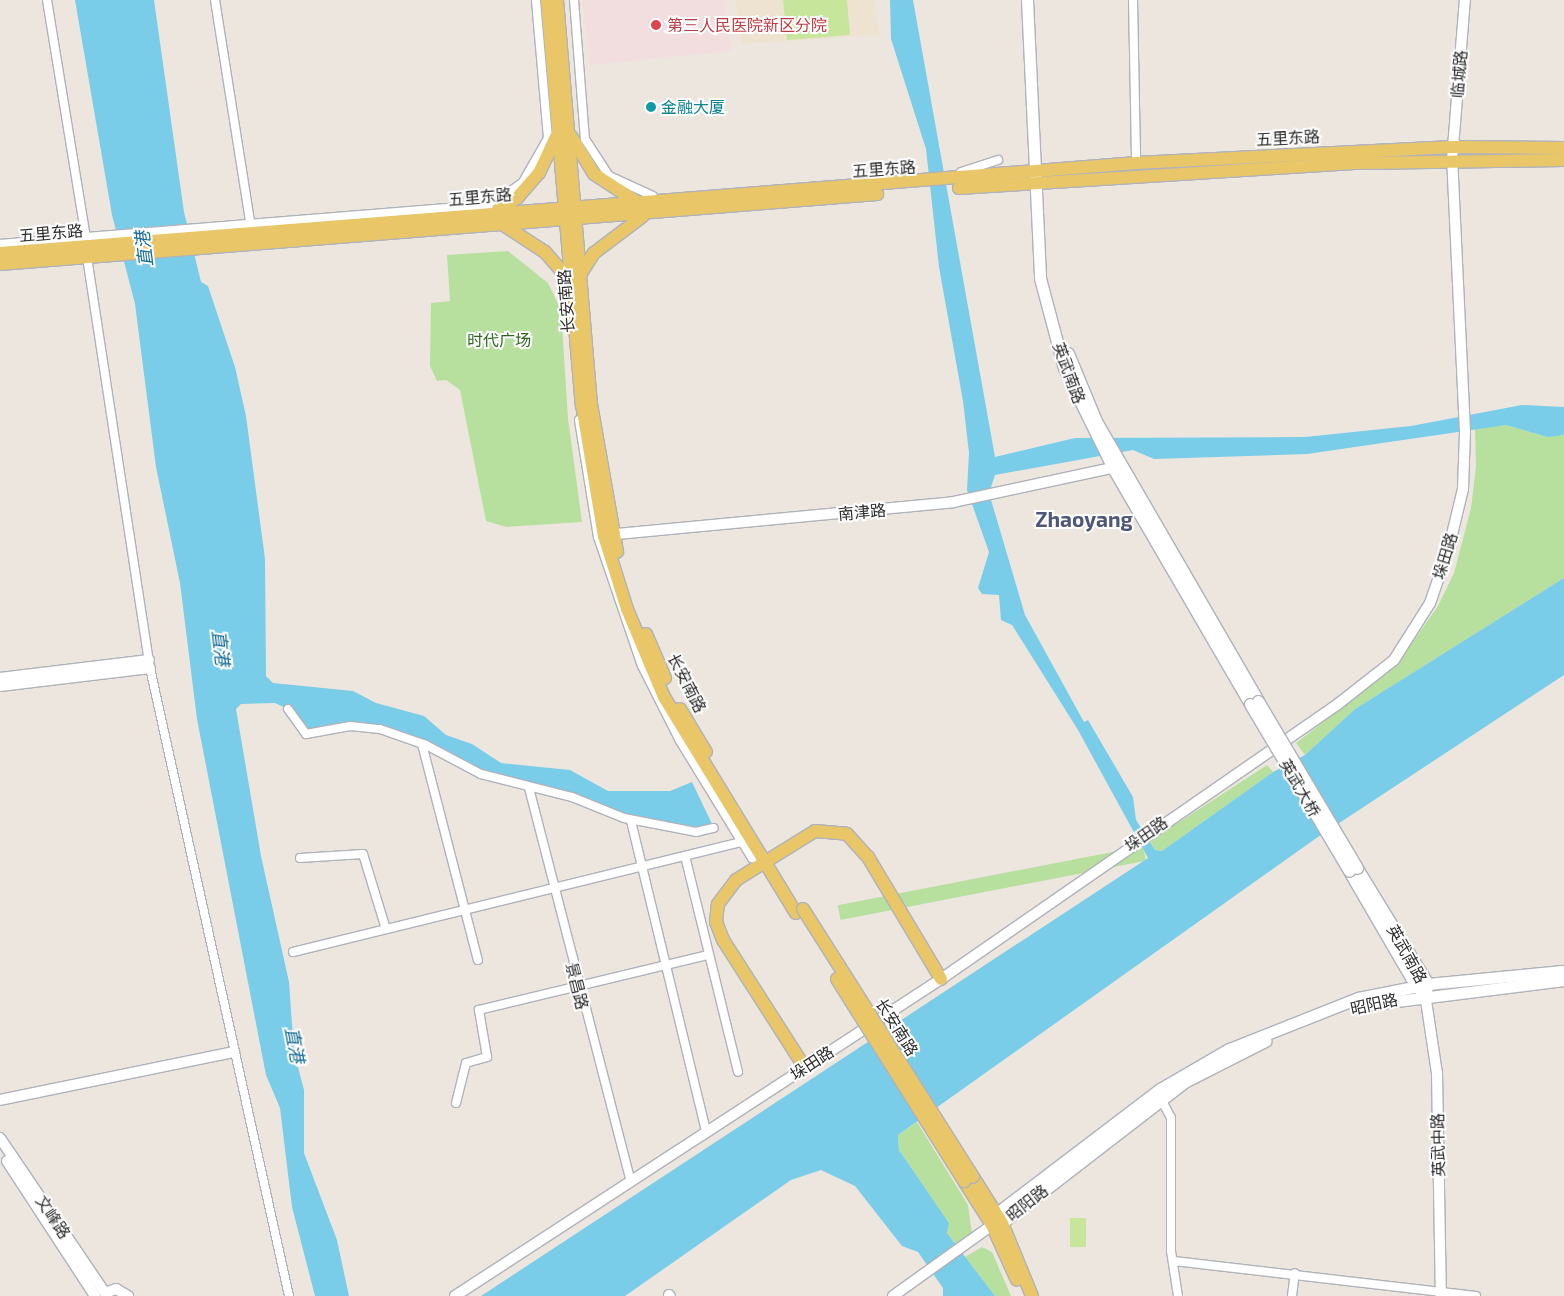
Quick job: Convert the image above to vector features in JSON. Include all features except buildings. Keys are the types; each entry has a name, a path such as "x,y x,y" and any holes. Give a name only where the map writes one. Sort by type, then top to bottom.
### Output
{"main road":[{"name":"长安南路","path":"547,0 563,131 576,279 605,536 671,693 799,911 968,1179 997,1220 1032,1296"},
{"name":"长安南路","path":"557,0 563,131"},
{"name":"英武南路","path":"1027,0 1037,178"},
{"name":"英武南路","path":"1035,0 1040,278 1064,368 1111,456 1254,702"},
{"path":"496,211 517,198 539,173 563,131 594,174 636,201"},
{"name":"五里东路","path":"0,254 206,238 496,211 648,213 965,179 1037,178 1564,148"},
{"name":"五里东路","path":"1037,178 1136,163 1452,154 1564,160"},
{"name":"五里东路","path":"252,234 502,224 636,201 922,183"},
{"path":"502,224 545,252 576,279 606,241 648,213"},
{"name":"五里东路","path":"0,264 87,246"},
{"name":"英武大桥","path":"1254,702 1353,870"},
{"path":"805,1068 723,940 716,922 723,894 768,860 815,831 847,834 868,857 940,979"},
{"name":"英武南路","path":"1353,870 1423,988"},
{"name":"昭阳路","path":"997,1220 1192,1068 1286,1024 1358,998 1564,971"},
{"name":"昭阳路","path":"997,1220 1186,1080 1287,1030 1359,1006 1423,988 1564,980"},
{"name":"长安南路","path":"997,1220 1022,1296"}],"street":[{"path":"47,0 87,246 149,664 289,1296"},
{"path":"215,0 252,234 492,204 507,195 537,163 548,138 536,0"},
{"path":"574,0 585,139 609,176 635,191 647,197 922,183"},
{"path":"1133,0 1136,163"},
{"name":"临城路","path":"1452,154 1465,0"},
{"name":"垛田路","path":"455,1296 940,979 1137,840 1338,704 1394,660 1430,603 1448,551 1463,488 1465,432 1452,154"},
{"path":"965,179 998,160"},
{"path":"0,244 87,246"},
{"path":"567,299 584,465 605,536 620,612 658,700 742,842 752,858 768,860"},
{"name":"南津路","path":"605,536 953,502 1118,467"},
{"path":"0,678 149,664"},
{"path":"0,686 149,664"},
{"path":"288,708 306,734 350,726 380,729 422,744 480,774 529,788 572,797 631,821 696,832 714,828"},
{"path":"422,744 478,960"},
{"name":"景昌路","path":"529,788 578,986 631,1181"},
{"path":"631,821 664,965 706,1132"},
{"path":"292,952 742,842"},
{"path":"300,858 363,854 386,929"},
{"path":"685,856 738,1072"},
{"path":"456,1103 466,1063 487,1057 479,1010 708,955"},
{"name":"英武中路","path":"1423,988 1437,1073 1441,1293"},
{"path":"0,1100 234,1052"},
{"path":"1161,1099 1171,1118 1174,1261 1178,1296"},
{"name":"文峰路","path":"0,1138 102,1295"},
{"name":"文峰路","path":"0,1150 102,1295"},
{"path":"893,1296 912,1281 973,1242 997,1220"},
{"path":"1174,1261 1295,1273 1476,1296"},
{"path":"1292,1296 1295,1273"},
{"path":"102,1295 116,1289 128,1296"}],"shaded area":[{"name":"第三人民医院新区分院","path":"582,0 724,0 731,51 590,65"},
{"path":"735,0 874,0 880,35 742,44"}],"green space":[{"path":"783,0 847,0 850,35 787,40"},
{"name":"时代广场","path":"508,251 548,283 561,310 568,418 582,522 506,527 486,521 460,390 446,380 437,381 430,366 431,303 450,301 447,255"},
{"path":"1506,425 1547,437 1564,434 1564,578 1355,709 1305,755 1296,743 1396,666 1438,606 1454,573 1471,508 1476,466 1475,428"},
{"path":"1267,765 1273,772 1162,851 1155,850 1150,841"},
{"path":"1143,846 1146,861 841,920 838,905"},
{"path":"917,1122 968,1205 972,1233 957,1246 947,1233 949,1223 899,1150 898,1135"},
{"path":"1070,1218 1086,1218 1086,1247 1070,1247"},
{"path":"982,1247 992,1252 1011,1296 995,1296 965,1257"}],"water":[{"name":"直港","path":"75,0 154,0 184,212 201,282 208,286 235,367 246,416 265,559 266,676 273,683 353,691 376,703 424,716 446,735 472,744 501,763 570,770 608,791 670,791 692,782 714,828 677,829 512,785 426,745 380,729 350,726 306,734 288,709 275,703 241,704 236,709 261,856 289,982 294,1052 304,1090 304,1153 337,1240 349,1296 315,1296 292,1207 280,1108 266,1075 197,719 180,583 156,467 135,304 112,215"},
{"path":"890,0 913,0 995,457 1075,438 1305,437 1411,426 1522,405 1564,407 1564,434 1558,436 1547,437 1506,425 1307,454 1154,459 1133,450 995,475 989,493 1025,615 1084,722 1088,720 1133,797 1136,820 1155,850 1162,851 1273,772 1305,755 1355,709 1564,578 1564,675 1315,839 898,1135 899,1150 949,1223 947,1233 995,1296 943,1296 943,1288 918,1252 902,1246 855,1186 821,1170 791,1180 625,1296 481,1296 1148,858 1078,730 1012,625 1001,620 999,595 982,594 978,588 989,552 967,490 969,453 963,401 939,267 926,149 891,39"}],"place":[{"name":"第三人民医院新区分院","path":"656,25"},
{"name":"金融大厦","path":"651,107"}],"district":[{"name":"Zhaoyang","path":"1084,519"}]}
